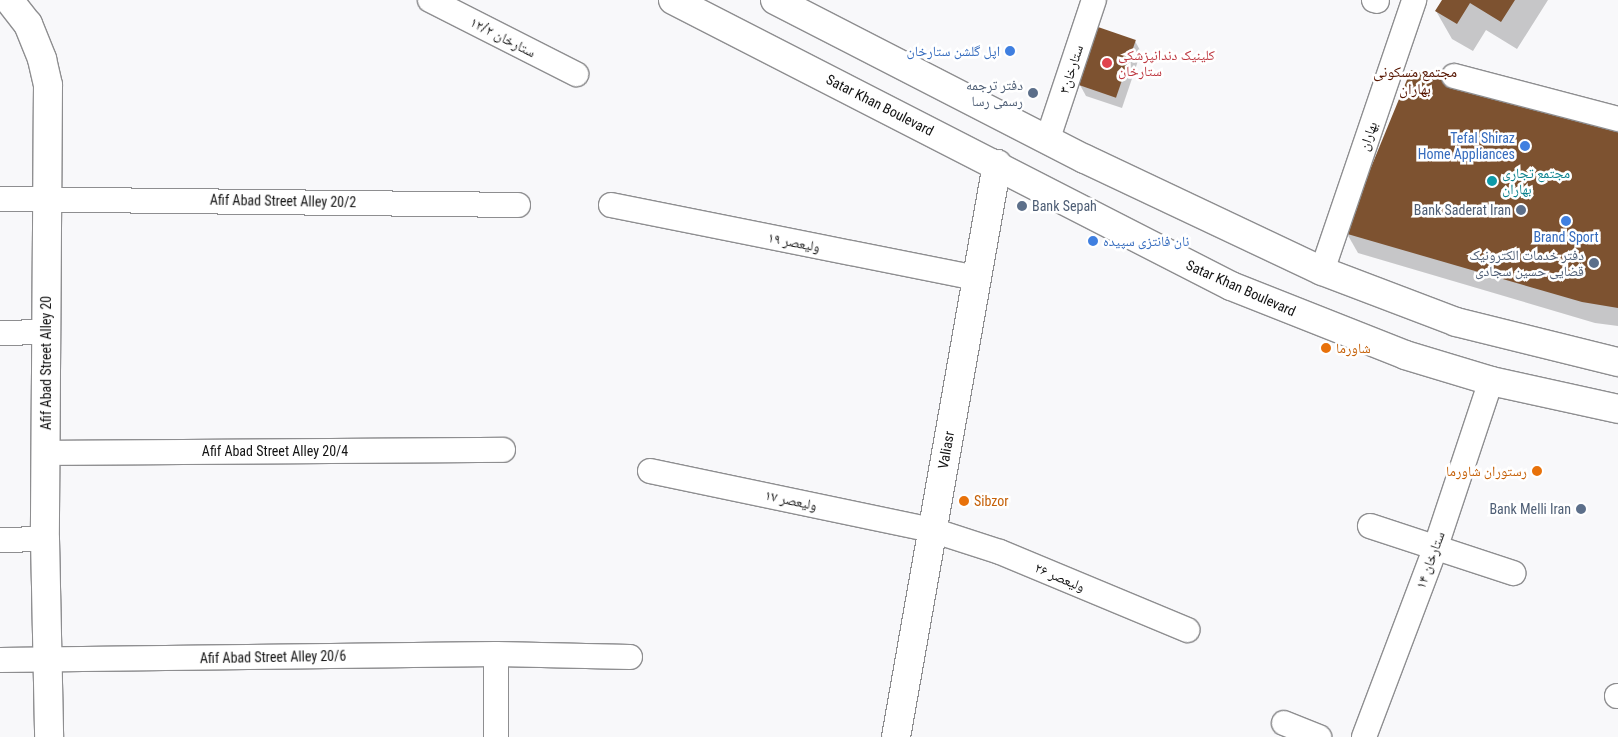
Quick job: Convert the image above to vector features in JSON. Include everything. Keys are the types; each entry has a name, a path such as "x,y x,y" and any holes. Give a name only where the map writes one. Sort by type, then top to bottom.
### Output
{"main road":[{"name":"Afif Abad Street Alley 20","path":"9,0 28,24 42,59 48,85 45,539 49,660 49,737"},
{"name":"Satar Khan Boulevard","path":"673,0 997,164 1231,286 1405,355 1491,381 1581,403 1618,409"},
{"path":"775,0 1048,138 1093,163 1322,272 1456,322 1618,362"},
{"name":"Valiasr","path":"896,737 997,164"}],"street":[{"name":"۱۲/۲ ستارخان","path":"430,0 576,74"},
{"name":"ستارخان۳","path":"1048,138 1094,0"},
{"name":"بهاران","path":"1322,272 1414,0"},
{"path":"1454,76 1618,119"},
{"name":"Afif Abad Street Alley 20/2","path":"0,199 47,198 518,205"},
{"name":"۱۹ ولیعصر","path":"611,205 976,278"},
{"path":"0,333 46,332"},
{"name":"۱۴ ستارخان","path":"1364,737 1435,549 1491,381"},
{"name":"Afif Abad Street Alley 20/4","path":"47,453 503,450"},
{"name":"۱۷ ولیعصر","path":"650,470 932,530"},
{"path":"1370,526 1512,573"},
{"name":"۲۶ ولیعصر","path":"932,530 1000,552 1187,630"},
{"path":"0,540 45,539"},
{"path":"496,654 496,737"},
{"name":"Afif Abad Street Alley 20/6","path":"0,660 496,654 630,657"},
{"path":"1284,723 1319,737"}],"building":[{"path":"1442,0 1515,0 1501,22 1470,3 1457,24 1435,11"},
{"name":"کلینیک دندانپزشکی ستارخان","path":"1098,27 1136,40 1116,98 1078,85"},
{"name":"مجتمع تجاری بهاران","path":"1411,70 1618,130 1618,308 1582,302 1344,233"}],"place":[{"name":"اپل گلشن ستارخان","path":"1010,51"},
{"name":"کلینیک دندانپزشکی ستارخان","path":"1107,63"},
{"name":"دفتر ترجمه رسمی رسا","path":"1033,93"},
{"name":"Tefal Shiraz Home Appliances","path":"1525,146"},
{"name":"مجتمع تجاری بهاران","path":"1492,181"},
{"name":"Bank Sepah","path":"1022,206"},
{"name":"Bank Saderat Iran","path":"1521,210"},
{"name":"Brand Sport","path":"1566,221"},
{"name":"نان فانتزی سپیده","path":"1093,241"},
{"name":"دفتر خدمات الکترونیک قضایی حسین سجادی","path":"1594,263"},
{"name":"شاورما","path":"1326,348"},
{"name":"رستوران شاورما","path":"1537,471"},
{"name":"Sibzor","path":"964,501"},
{"name":"Bank Melli Iran","path":"1581,509"}],"district":[{"name":"مجتمع مسکونی بهاران","path":"1415,80"}]}
